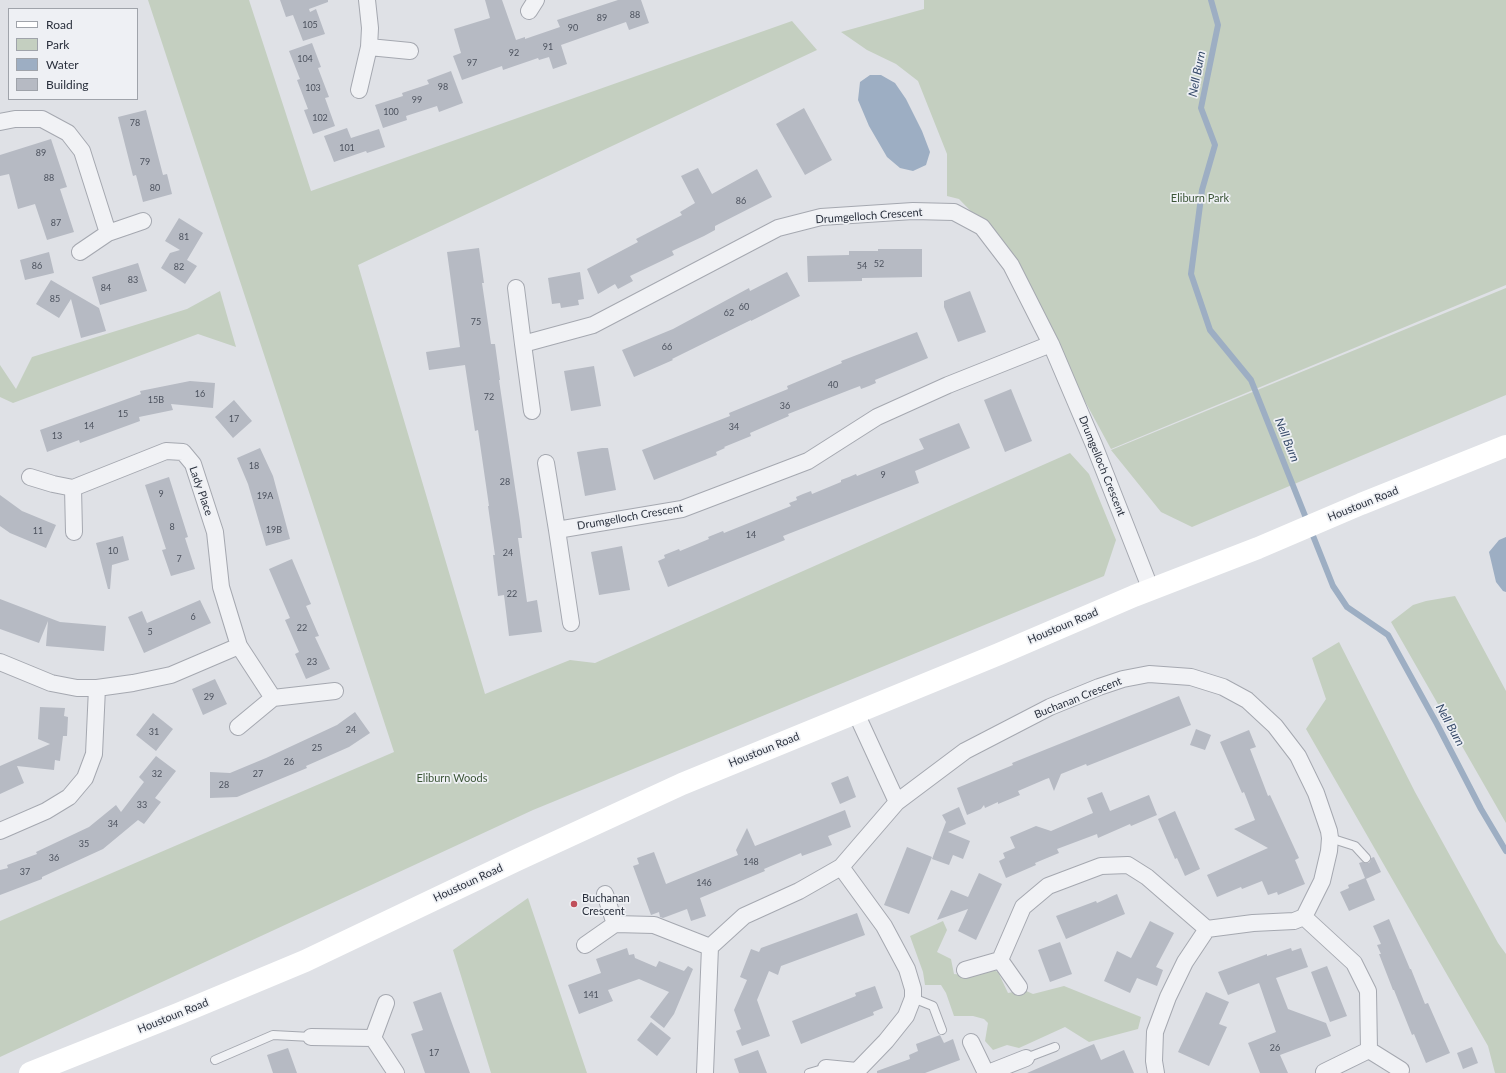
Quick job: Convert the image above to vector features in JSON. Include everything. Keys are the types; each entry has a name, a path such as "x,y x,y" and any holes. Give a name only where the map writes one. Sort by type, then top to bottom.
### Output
{"street":[{"path":"359,90 369,47 370,28 368,0"},
{"path":"369,47 410,51"},
{"path":"0,122 15,119 42,119 68,133 82,151 108,233"},
{"name":"Drumgelloch Crescent","path":"523,344 593,325 778,228 821,217 914,211 954,212 982,227 1011,265 1051,344 1100,458 1151,590"},
{"path":"80,252 108,233 143,221"},
{"path":"516,288 532,411"},
{"name":"Drumgelloch Crescent","path":"557,530 682,509 808,461 876,417 948,385 1051,344"},
{"name":"Houstoun Road","path":"39,1071 305,960 682,784 1151,590 1258,548 1361,504 1506,446"},
{"name":"Lady Place","path":"73,488 166,451 183,452 194,464 215,532 221,588 240,646 274,698"},
{"path":"546,463 571,623"},
{"path":"30,477 73,488 74,532"},
{"path":"0,662 51,683 77,688 98,688 133,683 171,675 240,646"},
{"name":"Buchanan Crescent","path":"710,947 744,916 800,891 841,867 897,802 965,751 1050,707 1123,679 1149,674 1191,677 1223,687 1247,700 1275,726 1298,756 1316,794 1329,830 1330,838 1329,851 1322,881 1304,917"},
{"path":"0,831 46,811 69,797 85,778 94,754 98,688"},
{"path":"238,727 274,698 335,691"},
{"path":"856,713 897,802"},
{"path":"1000,960 1023,907 1048,886 1101,866 1128,865 1147,878 1207,930"},
{"path":"826,1068 857,1072 906,1016 912,998 913,989 907,969 884,926 841,867"},
{"path":"605,894 615,924"},
{"path":"1156,1073 1154,1062 1155,1032 1168,997 1185,962 1207,930 1253,923 1294,920 1304,917 1354,963 1368,992 1369,1050"},
{"path":"585,945 615,924 654,925 710,947 705,1073"},
{"path":"965,970 1000,960"},
{"path":"1000,960 1019,987"},
{"path":"374,1038 386,1003"},
{"path":"311,1038 374,1038"},
{"path":"374,1038 396,1073"},
{"path":"971,1042 987,1073 1026,1058"},
{"path":"1369,1050 1402,1070"},
{"path":"1324,1072 1369,1050"}],"lane":[{"path":"1330,838 1356,846 1366,858"},
{"path":"912,998 933,1006 942,1030"},
{"path":"215,1060 273,1036 311,1038"},
{"path":"1026,1058 1055,1047"},
{"path":"809,1073 826,1068"}],"green space":[{"name":"Eliburn Woods","path":"148,0 249,0 311,191 792,21 817,50 358,265 485,694 570,660 595,663 1070,453 1089,474 1116,540 1104,576 533,810 0,1057 0,921 394,752"},
{"name":"Eliburn Park","path":"924,0 1506,0 1506,285 1111,449 995,236 959,199 947,196 947,154 918,81 896,64 867,50 841,32 924,9"},
{"path":"1506,288 1506,395 1192,527 1161,512 1111,450"},
{"path":"220,291 236,347 198,334 13,403 0,397 0,365 16,389 32,357 187,309"},
{"path":"1455,596 1506,691 1506,823 1391,622 1413,605"},
{"path":"1339,642 1415,792 1498,943 1506,954 1506,1073 1495,1073 1488,1046 1306,729 1326,699 1312,658"},
{"path":"528,898 587,1073 491,1073 453,950"},
{"path":"943,921 947,930 937,952 951,959 954,974 964,975 989,968 998,972 1008,993 1024,990 1033,994 1064,986 1141,1017 1138,1029 1089,1042 1065,1027 1019,1048 1007,1045 993,1050 985,1041 988,1023 984,1019 973,1016 954,1016 946,993 941,985 925,985 923,972 910,936"}],"water":[{"path":"870,75 881,75 895,83 906,99 922,131 930,152 926,165 913,171 900,168 887,157 869,126 858,100 860,82"},
{"path":"1506,537 1506,592 1503,591 1496,582 1489,552 1499,540"}],"building":[{"path":"280,0 328,0 328,2 309,9 310,12 316,9 325,34 303,41 293,15 286,17"},
{"path":"485,0 502,0 516,40 525,37 525,39 560,27 557,20 618,0 641,0 649,23 629,30 626,22 561,45 567,64 553,69 549,57 539,60 538,58 503,70 502,66 462,80 453,56 461,53 454,29 490,18"},
{"path":"312,43 321,67 318,68 329,97 325,98 335,126 313,134 304,110 308,109 297,80 300,79 289,51"},
{"path":"451,71 463,103 439,112 437,106 406,116 407,120 383,128 375,105 403,96 402,93 429,84 427,80"},
{"path":"804,108 832,160 805,175 776,124"},
{"path":"146,110 163,175 167,174 172,194 143,202 136,175 133,176 118,117"},
{"path":"347,128 351,138 379,129 385,147 367,153 366,151 334,162 324,136"},
{"path":"51,139 67,187 60,189 74,232 47,240 35,204 18,209 9,174 0,176 0,155"},
{"path":"698,168 712,194 757,169 772,197 715,226 715,230 704,236 672,251 674,255 630,276 633,281 618,289 615,284 598,294 587,269 638,242 636,239 682,215 680,212 695,203 681,176"},
{"path":"179,218 203,233 187,260 197,266 185,284 161,268 170,253 180,250 165,241"},
{"path":"479,248 484,283 482,283 491,344 495,344 520,521 522,538 518,538 527,602 537,600 542,632 509,636 504,595 498,596 489,506 478,430 475,431 465,365 429,370 426,352 460,347 447,252"},
{"path":"878,249 922,249 922,277 862,278 862,281 808,282 807,256 849,255 849,251 878,251"},
{"path":"49,252 54,273 25,280 20,260"},
{"path":"138,263 147,291 100,305 92,277"},
{"path":"580,272 584,299 578,300 579,305 561,308 560,303 552,304 548,278"},
{"path":"787,272 800,296 672,359 673,360 634,377 622,350 673,329 749,288 750,291"},
{"path":"51,280 99,308 106,331 81,338 71,299 59,318 36,304"},
{"path":"970,291 986,332 958,342 944,307 944,301"},
{"path":"917,332 928,358 875,380 876,383 869,386 861,389 860,386 788,414 789,416 750,433 751,436 724,447 725,448 716,452 717,455 654,480 642,450 730,416 729,413 788,389 787,386 842,363 841,361"},
{"path":"594,366 601,406 571,411 564,371"},
{"path":"190,381 215,383 213,408 171,404 173,410 139,417 140,421 80,443 79,440 47,452 40,430 141,394 140,391"},
{"path":"1011,389 1032,441 1005,452 984,400"},
{"path":"234,400 252,421 233,438 215,417"},
{"path":"959,423 970,448 915,471 919,483 783,536 785,540 668,587 658,561 665,558 664,555 679,549 680,551 709,539 708,537 723,531 724,533 791,506 789,503 797,500 796,497 803,494 811,491 812,494 841,482 841,480 856,474 857,476 924,449 919,439"},
{"path":"260,448 273,476 290,539 266,546 248,484 237,458"},
{"path":"608,448 616,490 585,496 577,452"},
{"path":"169,477 188,537 185,538 195,569 171,576 162,550 166,549 145,485"},
{"path":"0,495 22,511 56,525 46,548 10,533 0,526"},
{"path":"123,536 129,560 112,565 110,589 108,589 96,543"},
{"path":"622,546 630,590 599,595 591,552"},
{"path":"292,559 311,604 306,606 319,636 315,637 330,669 306,679 295,654 299,652 285,620 290,618 269,569"},
{"path":"0,599 60,622 106,626 104,651 46,646 48,621 39,643 0,629"},
{"path":"200,600 211,623 144,653 128,617 142,611 147,623"},
{"path":"215,679 227,704 203,715 192,689"},
{"path":"1179,696 1191,725 1087,766 1086,764 1061,774 1054,791 1049,778 1018,791 1020,795 985,808 984,805 981,809 967,815 957,788 1013,765 1012,763"},
{"path":"40,707 65,708 64,716 68,717 67,736 63,736 60,761 55,760 54,770 17,766 24,783 0,794 0,766 50,744 38,739"},
{"path":"355,712 370,733 349,747 306,766 307,768 237,797 210,798 210,772 230,773 337,725"},
{"path":"153,713 173,729 156,751 136,735"},
{"path":"1196,729 1211,735 1205,750 1190,745"},
{"path":"1249,730 1256,747 1250,749 1268,796 1270,795 1299,858 1295,860 1305,884 1278,895 1277,892 1268,895 1262,881 1242,889 1241,887 1217,897 1207,875 1268,848 1234,829 1255,820 1244,792 1242,793 1220,742"},
{"path":"156,756 176,771 155,798 161,802 144,824 138,820 103,849 42,877 42,879 0,895 0,870 8,868 7,865 37,854 36,852 89,827 116,805 121,812 144,782 139,777"},
{"path":"848,776 856,797 840,804 831,783"},
{"path":"1102,792 1110,811 1149,795 1157,815 1131,826 1130,824 1098,838 1097,834 1057,849 1059,853 1006,878 999,861 1005,858 1003,853 1015,848 1010,837 1036,826 1051,831 1093,813 1087,798"},
{"path":"959,807 966,824 948,832 970,841 963,859 953,855 949,865 932,859 946,822 942,815"},
{"path":"845,810 851,827 828,836 832,845 802,856 801,853 764,869 765,871 700,898 706,916 691,921 687,909 663,918 660,917 659,912 651,915 633,866 639,864 637,858 654,852 666,884 738,855 736,850 747,828 755,846"},
{"path":"1175,811 1200,869 1185,876 1177,858 1175,859 1158,819"},
{"path":"907,847 932,857 909,914 884,905"},
{"path":"1374,857 1381,872 1366,879 1375,900 1349,911 1340,892 1349,888 1348,885 1365,878 1359,863 1368,863 1370,862 1371,858"},
{"path":"979,873 1002,884 976,940 958,931 968,909 937,920 951,890 968,897"},
{"path":"1117,894 1125,914 1066,939 1056,916 1096,901 1097,903"},
{"path":"857,913 865,935 781,966 778,975 769,971 757,1000 770,1036 742,1046 736,1031 741,1029 734,1010 747,980 740,977 751,949 759,952 761,948"},
{"path":"1389,919 1425,1004 1428,1003 1450,1053 1426,1063 1414,1034 1412,1035 1379,954 1381,954 1377,945 1381,944 1373,926"},
{"path":"1150,921 1174,933 1156,967 1163,970 1157,986 1137,978 1130,993 1104,981 1117,951 1131,958"},
{"path":"1060,942 1072,974 1050,982 1038,950"},
{"path":"627,948 629,955 634,954 635,958 656,967 659,961 684,971 688,966 693,969 674,1014 664,1028 650,1017 669,992 639,979 608,990 613,1001 579,1014 568,985 601,973 596,959"},
{"path":"1291,948 1292,951 1301,948 1308,967 1276,978 1288,1009 1326,1023 1331,1036 1280,1055 1288,1073 1260,1073 1248,1043 1276,1032 1259,983 1228,995 1218,972 1267,954 1267,956"},
{"path":"1327,966 1347,1016 1330,1022 1311,972"},
{"path":"875,986 883,1008 873,1012 874,1015 801,1044 792,1021 856,996 855,993"},
{"path":"441,992 470,1073 425,1073 411,1034 423,1030 413,1002"},
{"path":"1206,992 1229,1002 1219,1024 1227,1027 1209,1066 1178,1052"},
{"path":"651,1022 671,1038 657,1056 637,1040"},
{"path":"940,1035 944,1043 953,1039 960,1060 925,1073 877,1073 877,1071 910,1059 909,1055 918,1051 916,1044"},
{"path":"1094,1044 1101,1060 1124,1050 1134,1073 1027,1073"},
{"path":"1472,1047 1478,1063 1463,1069 1457,1053"},
{"path":"288,1048 297,1073 273,1073 267,1055"},
{"path":"758,1050 767,1073 739,1073 734,1059"}],"waterway":[{"name":"Nell Burn","path":"1211,0 1218,25 1201,108 1215,145 1202,190 1191,274 1210,330 1251,380 1333,586 1347,607 1388,635 1437,724 1481,809 1506,851"}],"place":[{"name":"Buchanan Crescent","path":"574,904"}]}
